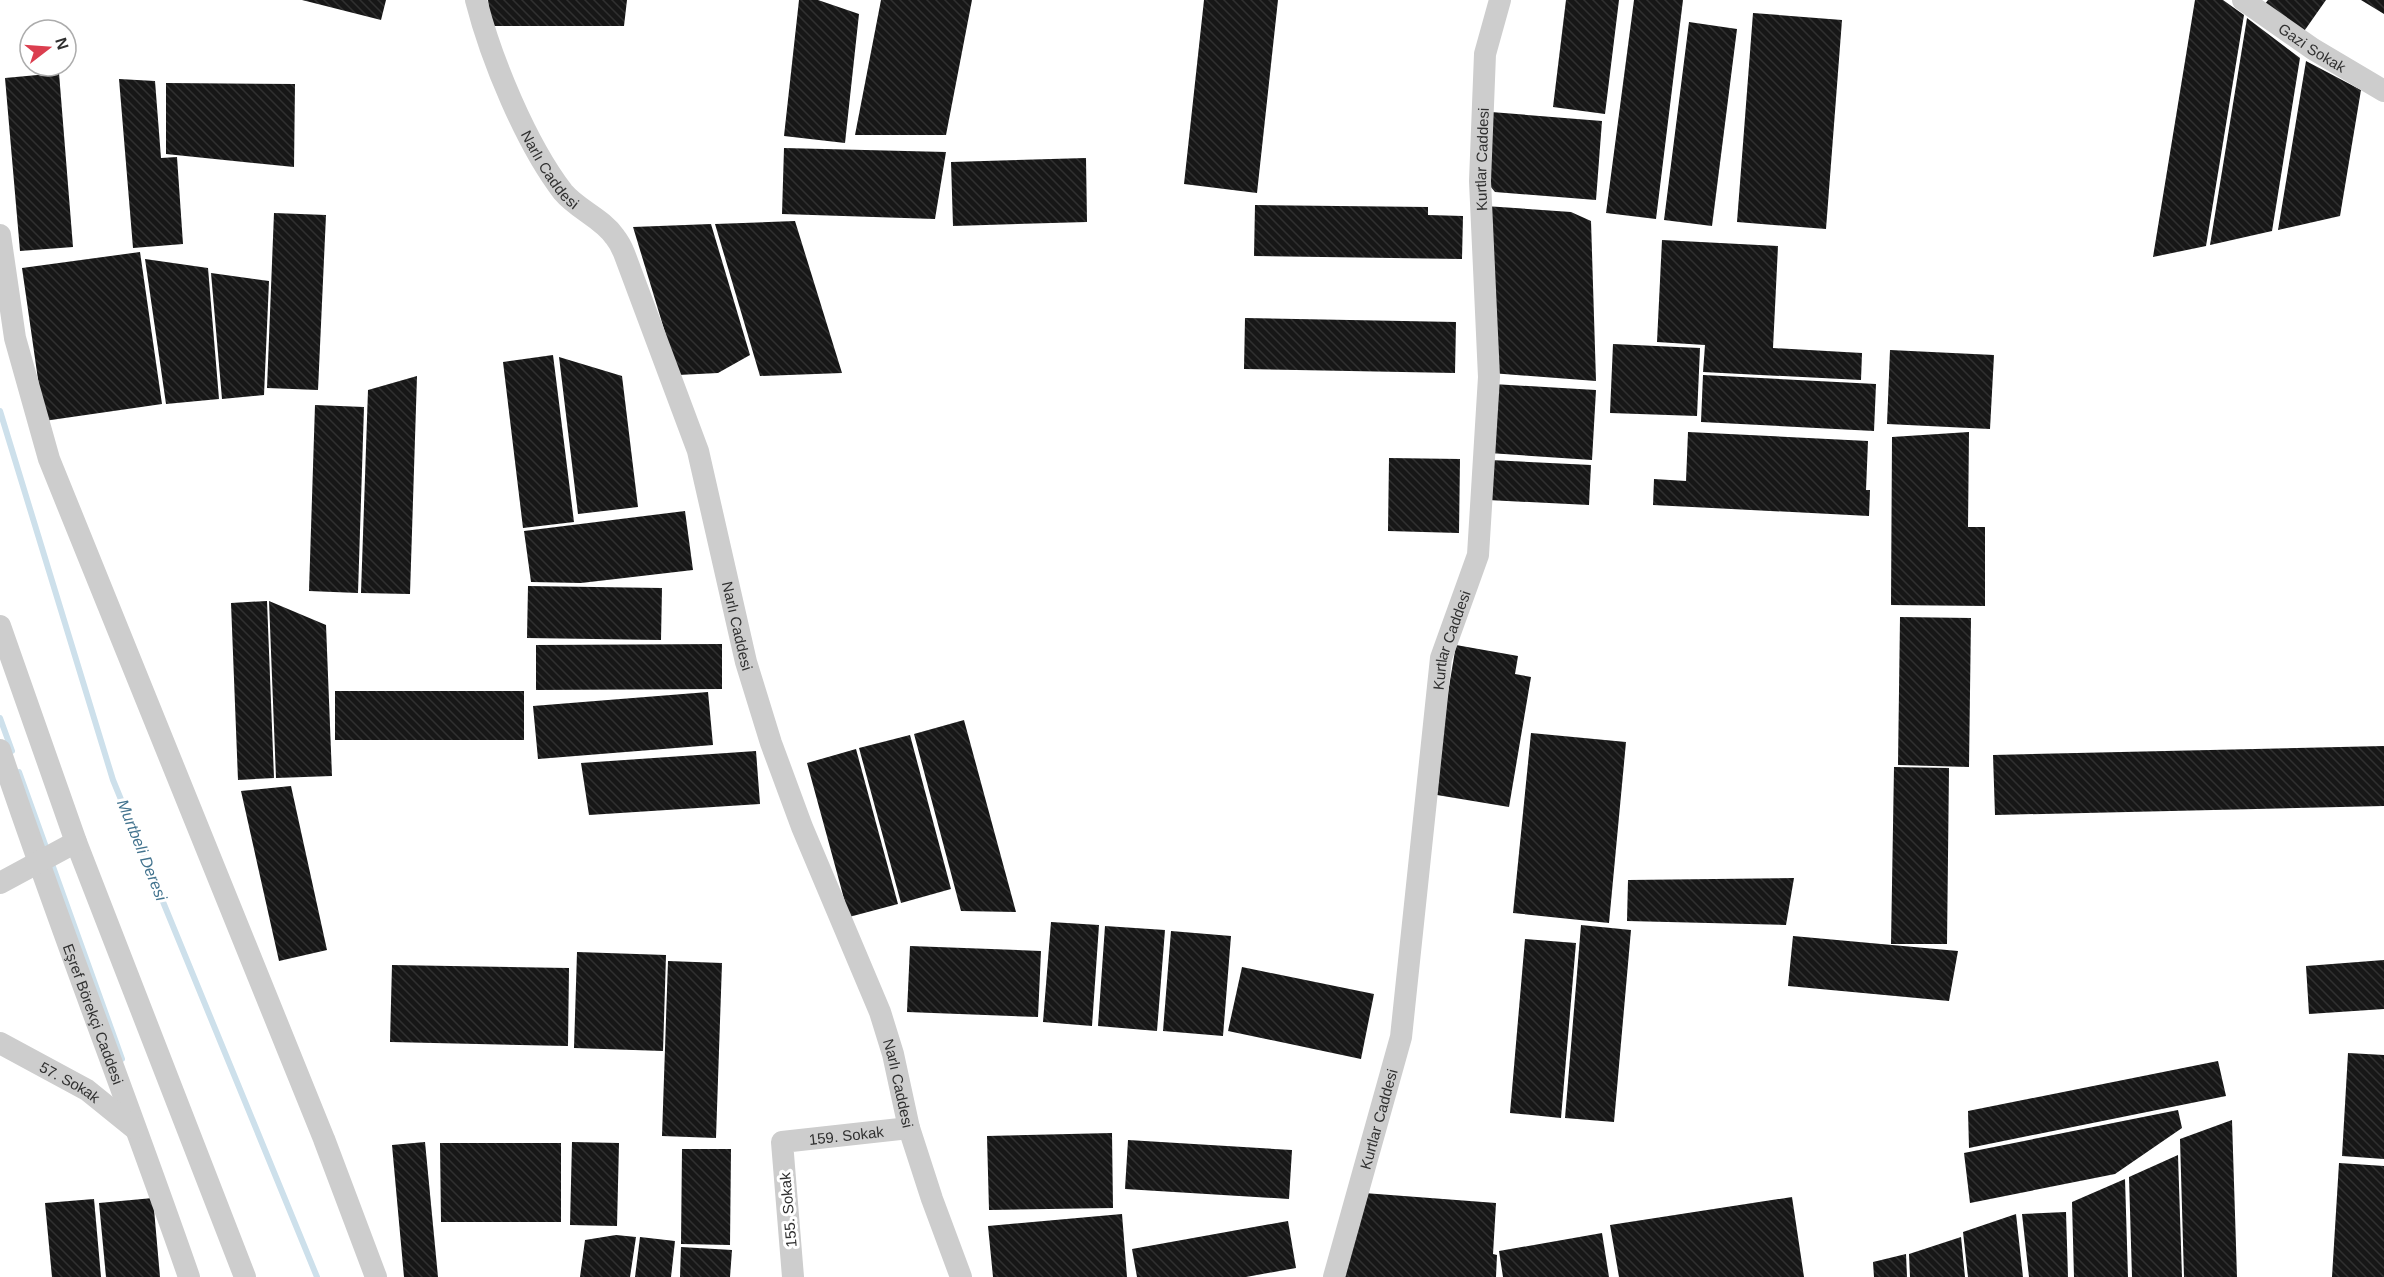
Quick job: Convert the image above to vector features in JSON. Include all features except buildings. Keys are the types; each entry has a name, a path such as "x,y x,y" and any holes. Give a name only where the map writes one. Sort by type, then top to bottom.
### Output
{"street":[{"name":"Narlı Caddesi","path":"476,0 500,73 547,167 564,193 580,209 615,236 624,253 698,451 746,662 771,743 801,827 880,1012 893,1054 909,1128 961,1277"},
{"name":"Kurtlar Caddesi","path":"1334,1277 1401,1037 1441,658 1478,555 1489,377 1480,181 1485,54 1500,0"},
{"name":"Gazi Sokak","path":"2243,0 2313,49 2384,91"},
{"path":"0,236 15,338 49,459 320,1128 376,1277"},
{"path":"0,626 53,855 245,1277"},
{"name":"Eşref Börekçi Caddesi","path":"0,750 53,855 69,944 189,1277"},
{"path":"0,883 53,855"},
{"name":"57. Sokak","path":"0,1043 87,1090 134,1128"},
{"name":"159. Sokak","path":"782,1142 909,1128"},
{"name":"155. Sokak","path":"782,1142 793,1277"}],"waterway":[{"name":"Murtbeli Deresi","path":"0,411 113,780 317,1277"},
{"path":"0,718 12,751"},
{"path":"19,772 122,1059"}]}
